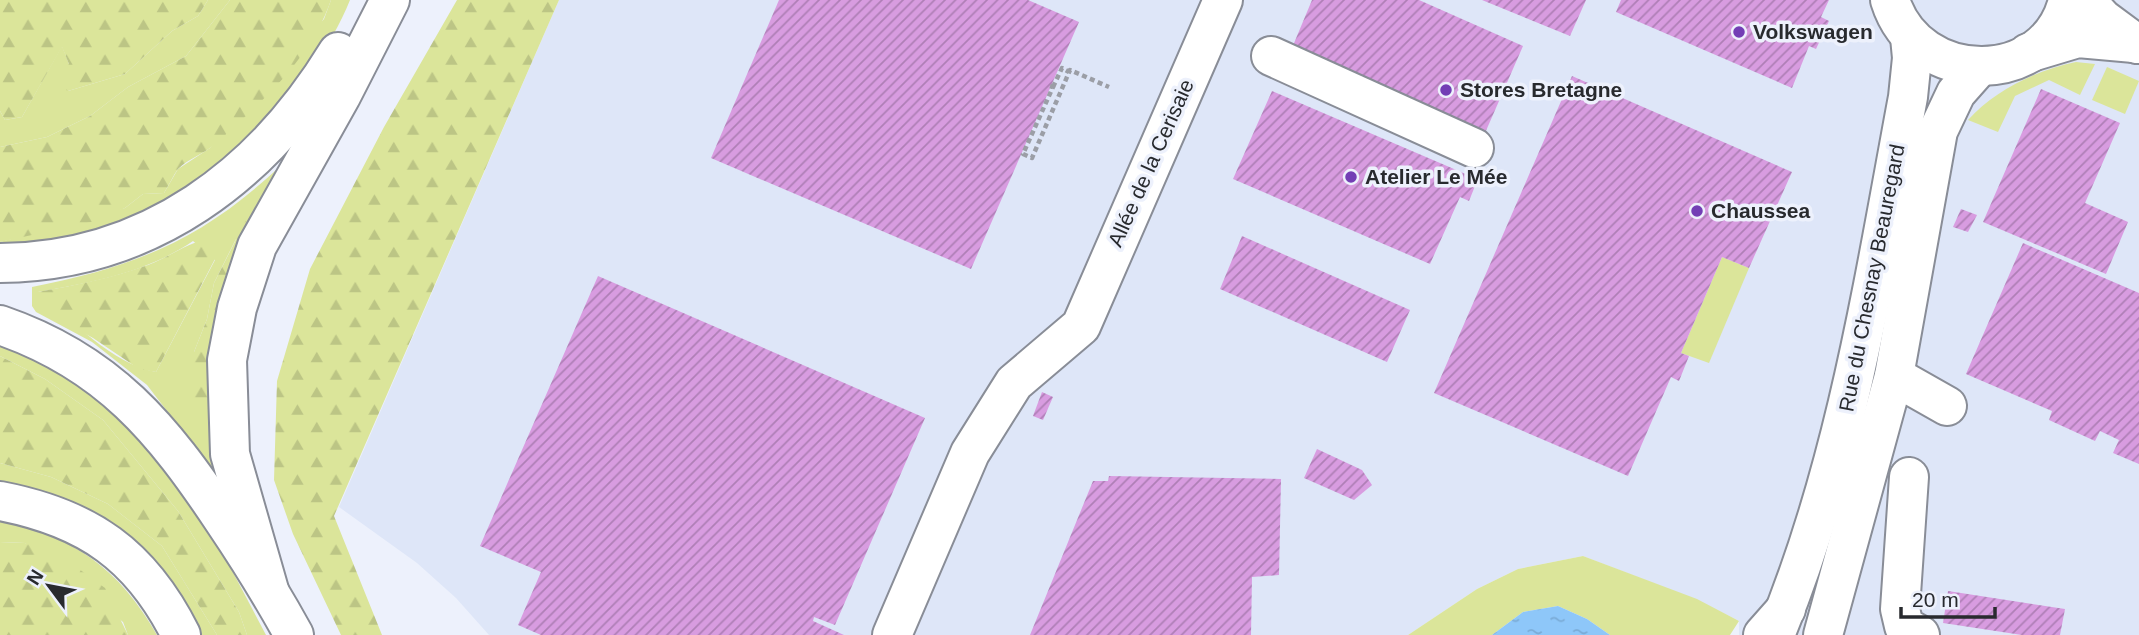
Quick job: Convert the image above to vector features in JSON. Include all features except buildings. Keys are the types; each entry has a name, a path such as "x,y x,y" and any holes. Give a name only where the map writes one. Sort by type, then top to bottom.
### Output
{"main road":[{"path":"0,263 66,256 117,243 162,225 233,180 292,120 318,85 340,49 363,0"},
{"path":"269,590 230,454 226,405 227,360 232,334 257,246 341,96 390,0"},
{"name":"Allée de la Cerisaie","path":"892,635 970,453 1014,383 1081,326 1223,0"},
{"path":"1890,0 1895,15 1910,37 1942,59 1979,67 2005,64 2028,53 2078,38 2137,44"},
{"path":"2028,53 2050,34 2068,0"},
{"path":"2085,0 2137,44"},
{"name":"Rue du Chesnay Beauregard","path":"1774,626 1822,499 1859,360 1908,97 1912,58 1910,37"},
{"path":"1271,56 1474,148"},
{"name":"Rue du Chesnay Beauregard","path":"1823,635 1873,464 1894,376 1938,131 1946,109 1956,93 1979,67"},
{"path":"0,325 61,352 97,374 134,404 172,444 269,590 293,635"},
{"path":"1894,376 1947,406"},
{"path":"1909,477 1900,609 1904,626 1920,635"},
{"path":"0,501 34,507 73,522 106,541 147,579 163,600 181,635"}],"path":[{"path":"1069,72 1032,158 1023,154 1062,68 1109,87"}],"shaded area":[{"path":"559,0 2139,0 2139,635 1739,635 1739,621 1697,600 1583,556 1518,569 1477,589 1408,635 489,635 456,598 417,563 339,507"}],"green space":[{"path":"0,0 208,0 198,16 172,31 125,74 68,91 55,84 69,64 62,47 22,117 5,120 0,111"},
{"path":"208,0 230,0 186,56 128,87 90,116 47,137 0,147 0,111 5,120 22,117 62,46 69,64 68,91 125,74 172,31 198,16"},
{"path":"230,0 331,0 311,42 282,80 214,145 178,169 164,193 143,194 125,208 91,222 0,242 0,147 47,137 90,116 128,87 186,56"},
{"path":"331,0 350,0 332,37 309,73 281,108 217,168 181,193 143,214 105,230 67,240 0,249 0,242 125,208 143,194 164,193 178,169 210,148 324,19"},
{"path":"457,0 559,0 334,516 382,635 341,635 293,534 274,480 277,381 310,269 384,127"},
{"path":"2076,62 2095,64 2080,95 2049,80 2015,96 1998,132 1968,120 1991,99 2018,83 2046,70"},
{"path":"2107,67 2139,81 2125,114 2092,100"},
{"path":"300,147 247,335 220,480 147,385 92,342 36,312 32,306 32,287 74,278 146,255 209,223 269,176","holes":["236,239 209,410 208,411 194,352 207,319 214,283","193,241 215,260 156,372 108,351 38,292 138,269"]},
{"path":"253,206 263,209 218,352 208,411 190,404 194,352 207,319 214,283"},
{"path":"212,238 215,259 156,372 139,369 93,338 38,308 38,292 134,270"},
{"path":"1722,257 1749,268 1709,363 1681,353"},
{"path":"0,341 86,387 151,450 217,542 266,635 247,635 239,612 178,511 103,420 45,379 0,356"},
{"path":"0,356 45,379 103,420 178,511 239,612 247,635 217,635 162,546 108,504 51,477 0,463"},
{"path":"0,463 51,477 108,504 162,546 217,635 196,635 50,495 0,481"},
{"path":"0,520 50,536 92,559 127,591 157,635 128,635 123,622 25,543 0,542"},
{"path":"0,542 25,543 64,558 105,588 128,635 0,635"},
{"path":"1583,556 1697,599 1739,621 1730,635 1610,635 1587,619 1558,606 1523,612 1492,635 1408,635 1477,589 1518,569"}],"water":[{"path":"1558,606 1587,619 1610,635 1492,635 1523,612"}],"place":[{"name":"Volkswagen","path":"1739,32"},
{"name":"Stores Bretagne","path":"1446,90"},
{"name":"Atelier Le Mée","path":"1351,177"},
{"name":"Chaussea","path":"1697,211"}]}
